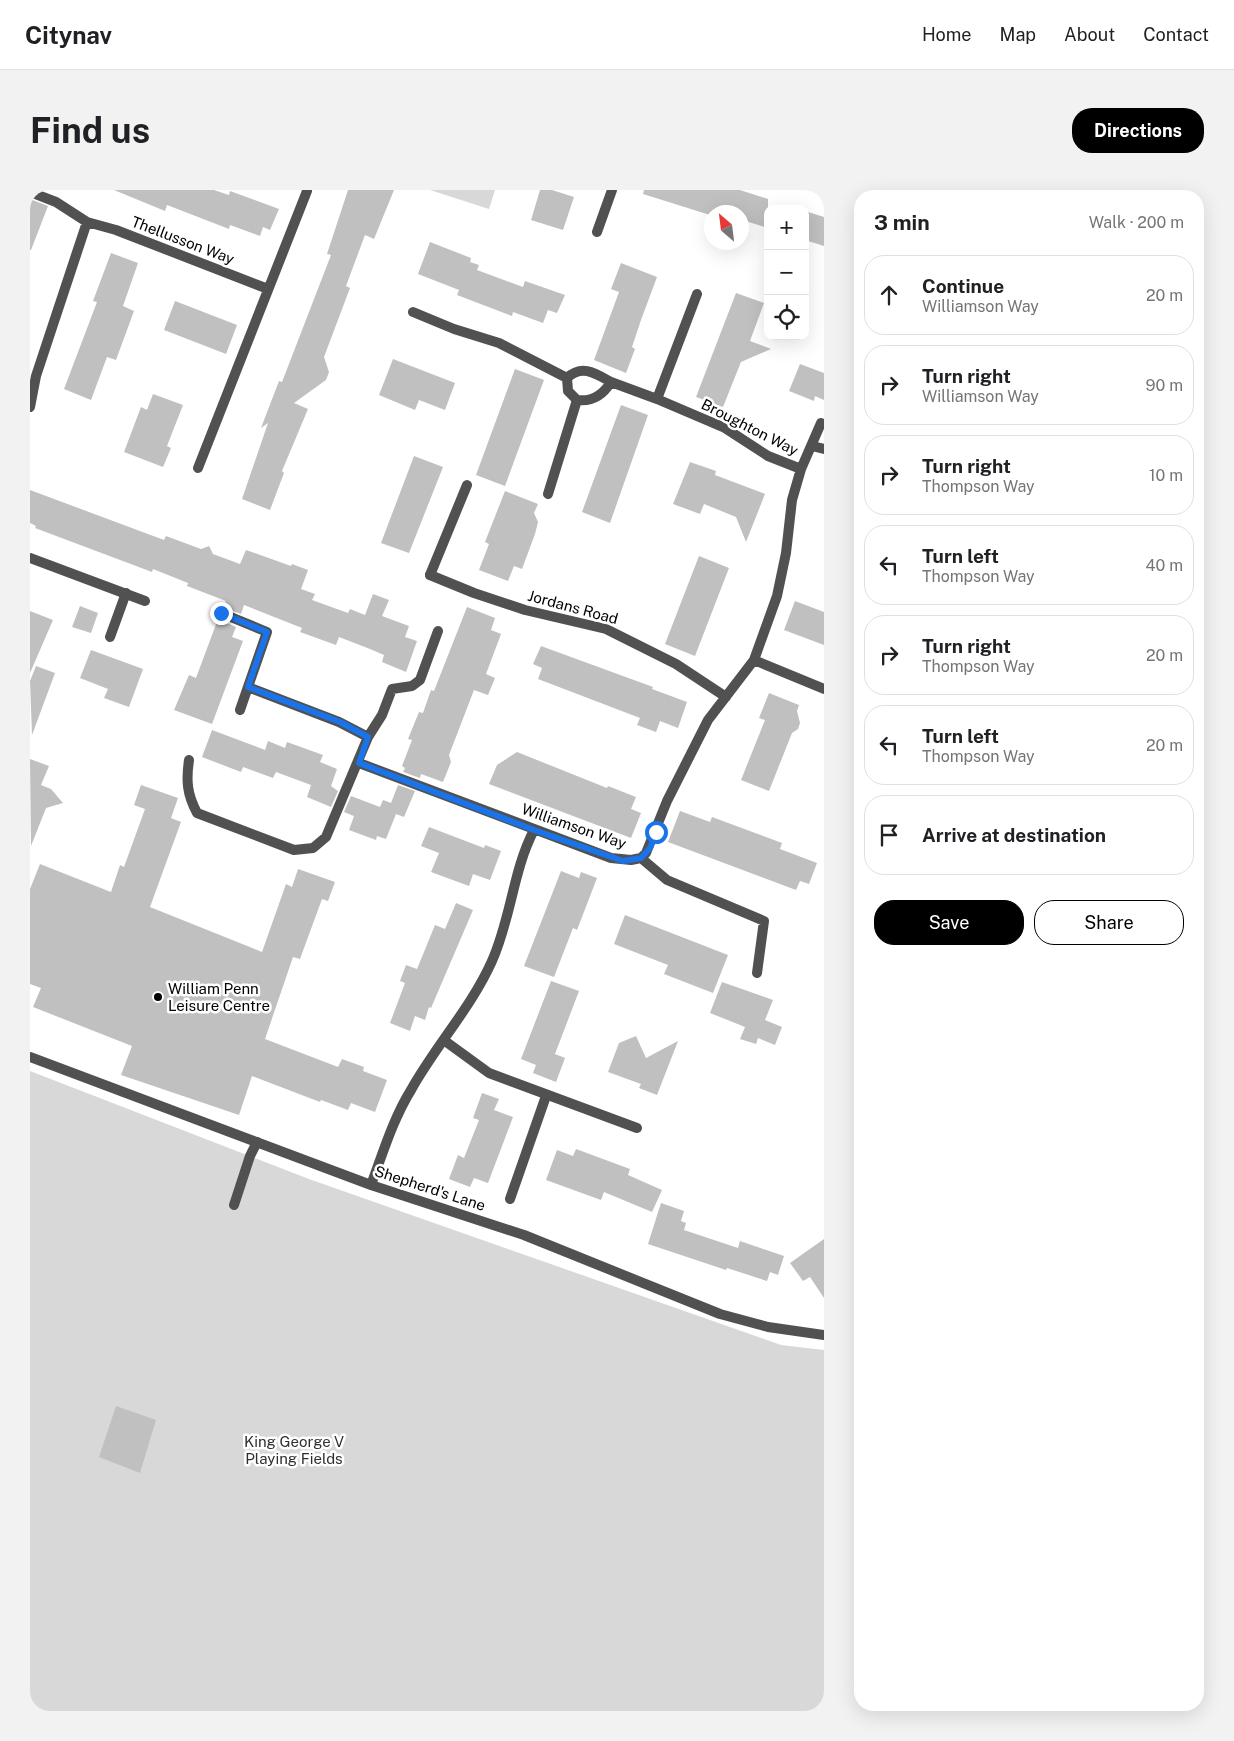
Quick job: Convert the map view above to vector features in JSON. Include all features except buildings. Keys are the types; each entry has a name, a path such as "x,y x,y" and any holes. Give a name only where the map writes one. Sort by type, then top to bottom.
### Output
{"street":[{"path":"597,232 612,190"},
{"path":"198,468 307,191"},
{"name":"Thellusson Way","path":"30,192 56,202 86,222 116,230 268,289"},
{"path":"30,408 36,376 86,222"},
{"path":"657,399 697,294"},
{"path":"413,312 454,330 499,343 567,378 568,391 577,400 583,401 598,397 611,382"},
{"name":"Broughton Way","path":"567,378 577,370 588,370 611,382 725,428 768,456 801,470"},
{"path":"548,494 577,400"},
{"name":"Williamson Way","path":"359,763 611,858 623,861 641,858 650,848 667,801 708,720 754,660 777,596 786,554 792,500 801,470 821,423"},
{"path":"812,446 824,449"},
{"name":"Jordans Road","path":"467,485 430,575 474,594 525,610 606,629 676,664 726,697"},
{"path":"30,558 145,601"},
{"path":"110,637 126,593"},
{"path":"221,613 267,632 240,710"},
{"path":"189,760 186,780 188,795 197,813 244,833 294,850 303,850 320,844 326,837 359,763 368,737 382,716 392,689 412,686 420,680 438,631"},
{"path":"754,660 824,689"},
{"path":"248,687 340,722 368,737"},
{"path":"371,1185 394,1123 410,1091 472,998 492,960 509,913 527,843 534,830"},
{"path":"641,858 667,880 764,922 757,973"},
{"path":"445,1041 489,1073 546,1096 637,1128"},
{"name":"Shepherd's Lane","path":"30,1057 371,1185 524,1235 720,1314 768,1327 824,1335"},
{"path":"510,1199 546,1096"},
{"path":"234,1205 257,1142"}],"green space":[{"path":"430,190 495,190 489,209"},
{"name":"King George V Playing Fields","path":"30,1071 309,1179 781,1345 824,1350 824,1711 30,1711"}],"place":[{"name":"William Penn Leisure Centre","path":"158,997"}],"route":[{"path":"221,613 267,632 248,687 340,722 368,737 359,763 485,809 534,830 623,861 641,858 650,848 656,832"}]}
